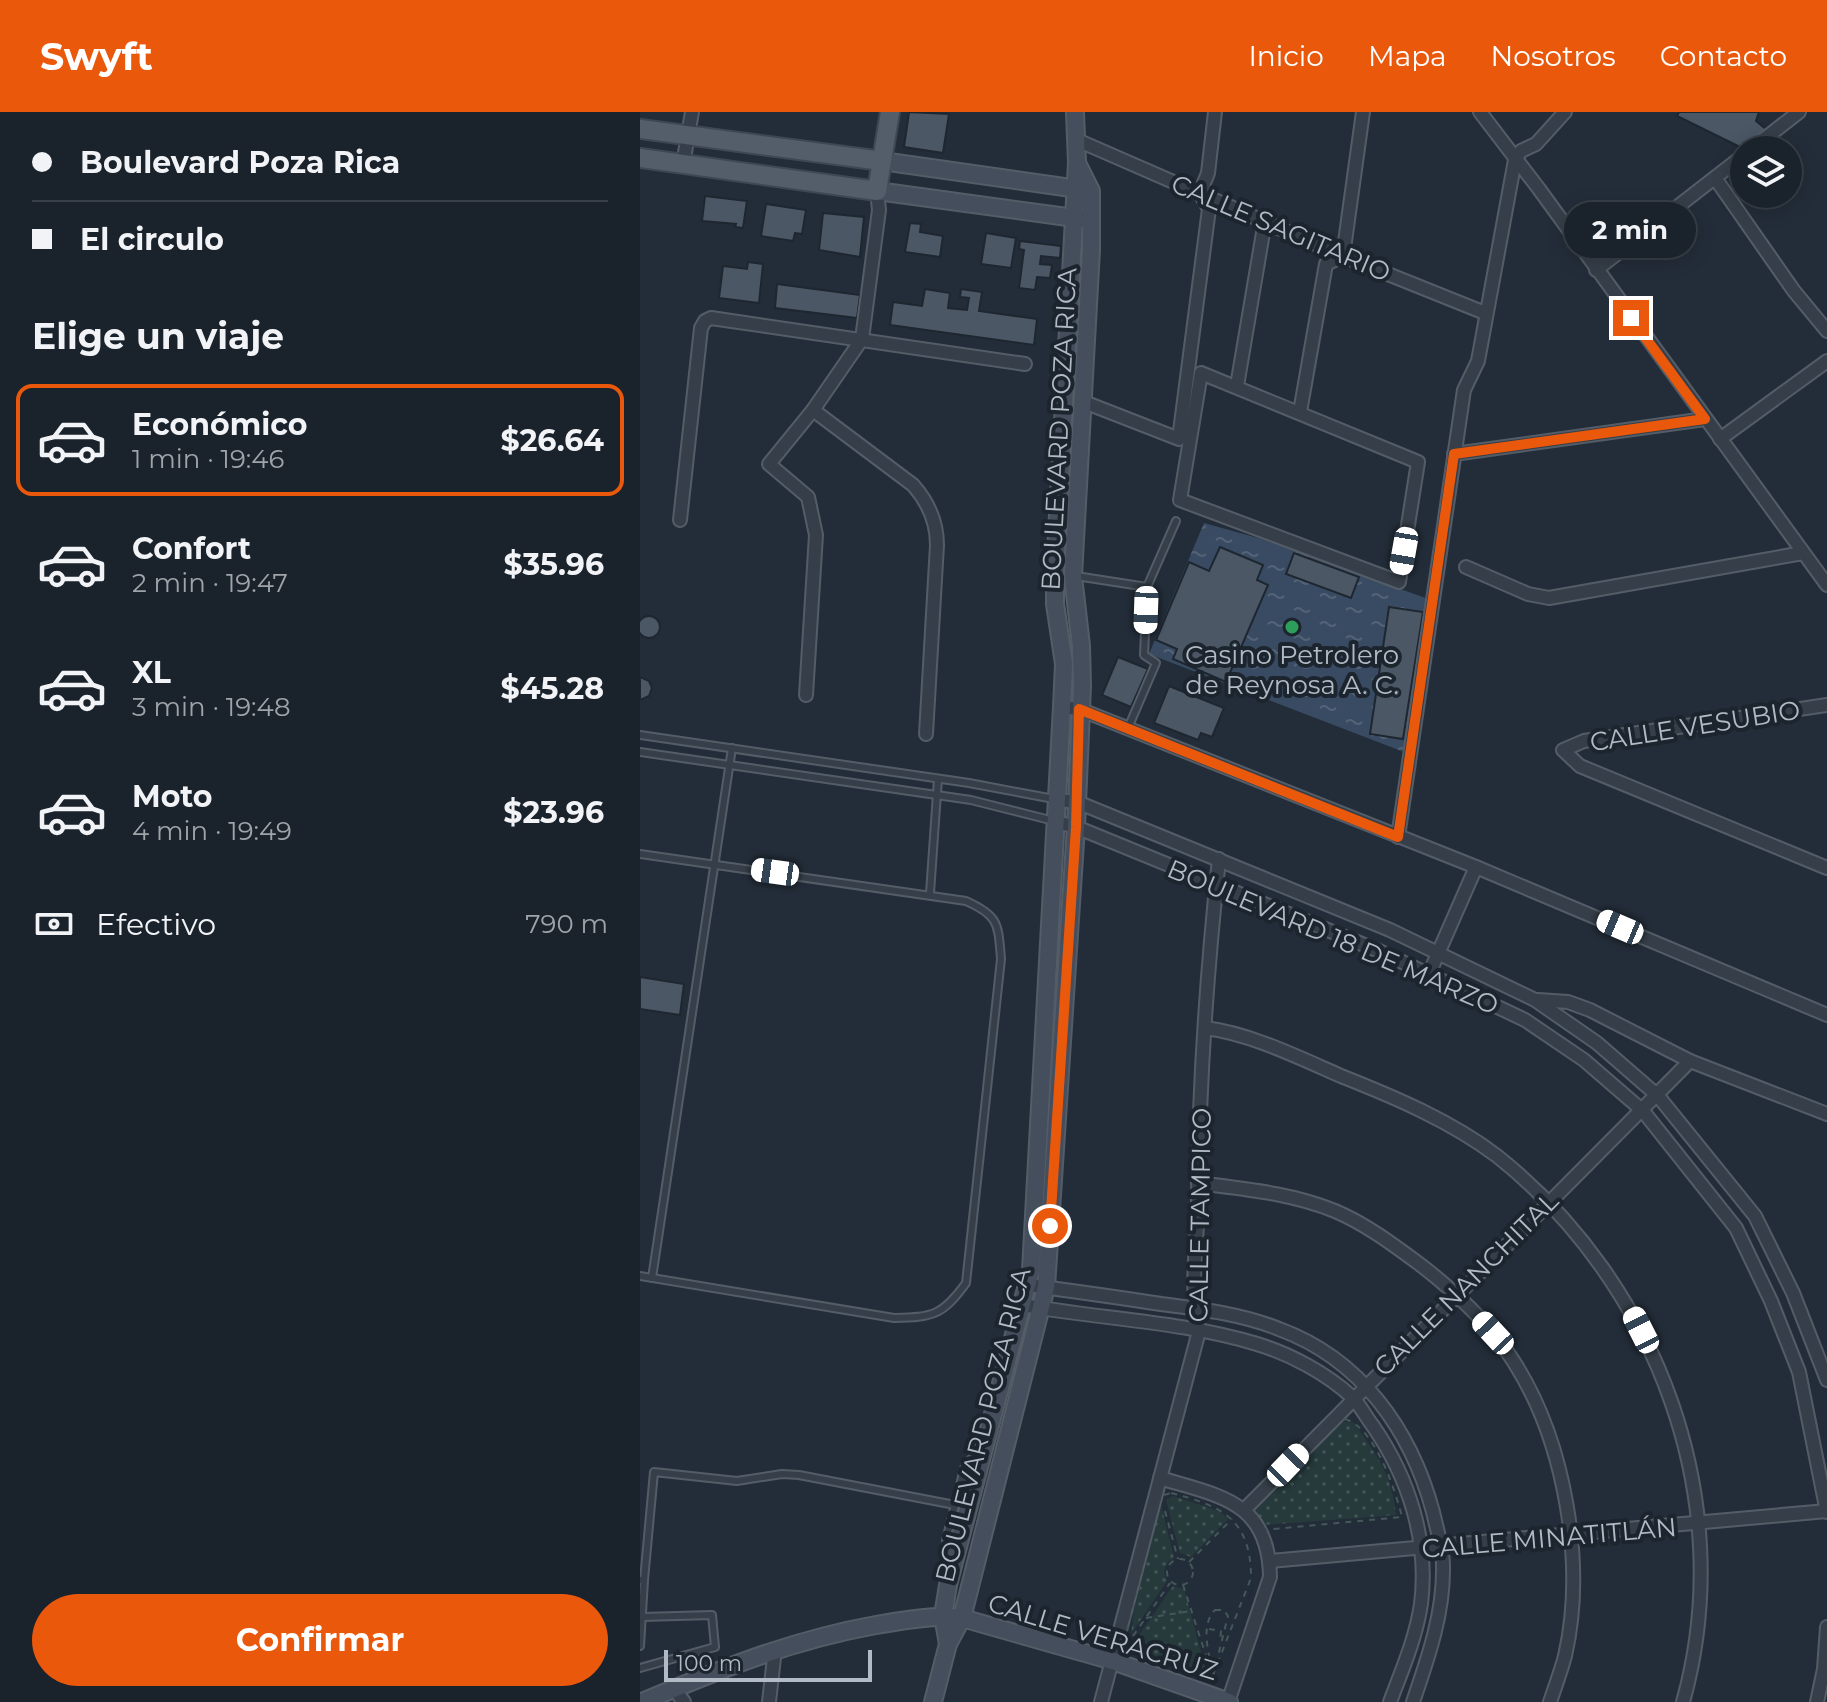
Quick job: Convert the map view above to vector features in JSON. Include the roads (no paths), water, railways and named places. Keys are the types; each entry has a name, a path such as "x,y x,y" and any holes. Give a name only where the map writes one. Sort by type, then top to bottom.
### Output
{"main road":[{"path":"877,191 890,112"},
{"name":"BOULEVARD POZA RICA","path":"933,1702 948,1644 962,1618 1046,1287 1077,802 1071,708 1055,604 1082,219 1083,190 1077,163 1075,112"},
{"path":"640,129 1083,190"},
{"path":"640,158 1082,219"},
{"name":"BOULEVARD POZA RICA","path":"948,1644 943,1616 952,1570 1028,1285 1056,822 1071,708 1082,662 1073,576 1084,402 1082,219"},
{"path":"1002,1386 1019,1391"},
{"name":"CALLE VERACRUZ","path":"642,1702 679,1695 775,1649 825,1634 943,1616 962,1618 1113,1661 1229,1702"}],"street":[{"path":"683,164 692,112"},
{"path":"1084,402 1179,439 1209,209 1200,193 1208,173 1215,112"},
{"path":"1300,412 1326,264 1343,256 1363,112"},
{"path":"1480,112 1827,585"},
{"path":"1398,837 1464,390 1478,361 1515,160 1521,151 1536,144 1565,112"},
{"path":"1768,136 1799,112"},
{"name":"CALLE SAGITARIO","path":"1077,140 1343,256 1485,313"},
{"path":"1596,270 1730,166"},
{"path":"1715,178 1794,291 1827,331"},
{"path":"806,695 816,535 808,497 769,464 813,410 862,339 879,210 877,191"},
{"path":"1237,386 1265,221"},
{"path":"680,520 701,328 711,318 1025,364"},
{"path":"1720,439 1827,361"},
{"path":"1201,373 1237,386 1418,462 1399,582 1180,500 1201,373"},
{"path":"813,410 913,485 931,513 937,545 926,734"},
{"path":"1454,454 1705,419"},
{"path":"1466,567 1528,594 1549,598 1803,553"},
{"name":"CALLE VESUBIO","path":"1827,705 1584,741 1563,750 1580,766 1827,868"},
{"path":"1071,708 1476,867 1827,1015"},
{"name":"BOULEVARD 18 DE MARZO","path":"1058,800 1077,802 1390,930 1535,1000 1597,1043 1656,1094 1755,1216 1793,1293 1827,1380"},
{"name":"BOULEVARD 18 DE MARZO","path":"1056,822 1076,827 1379,951 1525,1020 1584,1060 1641,1109 1736,1228 1771,1301 1799,1372 1827,1511"},
{"name":"CALLE TAMPICO","path":"1101,1702 1199,1331 1194,1308 1198,1183 1205,1028 1219,859"},
{"path":"1429,974 1476,867"},
{"path":"1535,1000 1568,1002 1590,1010 1690,1061 1827,1114"},
{"path":"1205,1028 1222,1030 1307,1061 1376,1090 1459,1131 1497,1156 1547,1203 1614,1281 1650,1348 1671,1397 1683,1439 1699,1524 1702,1569 1698,1626 1683,1702"},
{"name":"CALLE NANCHITAL","path":"1249,1510 1366,1384 1690,1061"},
{"path":"1198,1183 1303,1200 1337,1212 1398,1248 1457,1294 1493,1333 1514,1363 1536,1401 1559,1472 1570,1535 1572,1585 1569,1629 1565,1657 1550,1702"},
{"path":"1028,1285 1194,1308 1280,1329 1321,1350 1366,1384 1407,1443 1430,1501 1442,1547 1444,1567 1436,1628 1413,1702"},
{"path":"1023,1305 1199,1331 1257,1344 1323,1374 1353,1398 1382,1438 1400,1472 1412,1504 1422,1549 1418,1618 1390,1702"},
{"path":"1160,1478 1227,1499 1249,1510 1264,1538 1270,1561 1267,1589 1229,1702"},
{"name":"CALLE MINATITLÁN","path":"1270,1561 1827,1511"},
{"path":"1817,1702 1824,1669 1827,1627"},
{"path":"769,1702 775,1649"}],"lane":[{"path":"1128,728 1156,663 1144,655 1147,587 1176,521"},
{"path":"1073,576 1147,587"},
{"path":"640,735 1058,800"},
{"path":"652,1278 732,748"},
{"path":"640,752 971,800 1056,822"},
{"path":"930,893 938,779"},
{"path":"640,854 930,893 966,901 985,909 998,927 1001,959 966,1283 950,1305 927,1317 894,1318 640,1276"},
{"path":"952,1570 946,1540 965,1465 971,1456 985,1447"},
{"path":"640,1646 642,1580 654,1472 737,1481 782,1474 799,1475 955,1505"},
{"path":"640,1668 715,1647 712,1615 642,1617"}],"water":[{"name":"Casino Petrolero de Reynosa A. C.","path":"1204,523 1258,538 1431,600 1416,669 1404,752 1149,654"}],"place":[{"name":"Casino Petrolero de Reynosa A. C.","path":"1292,627"}]}
